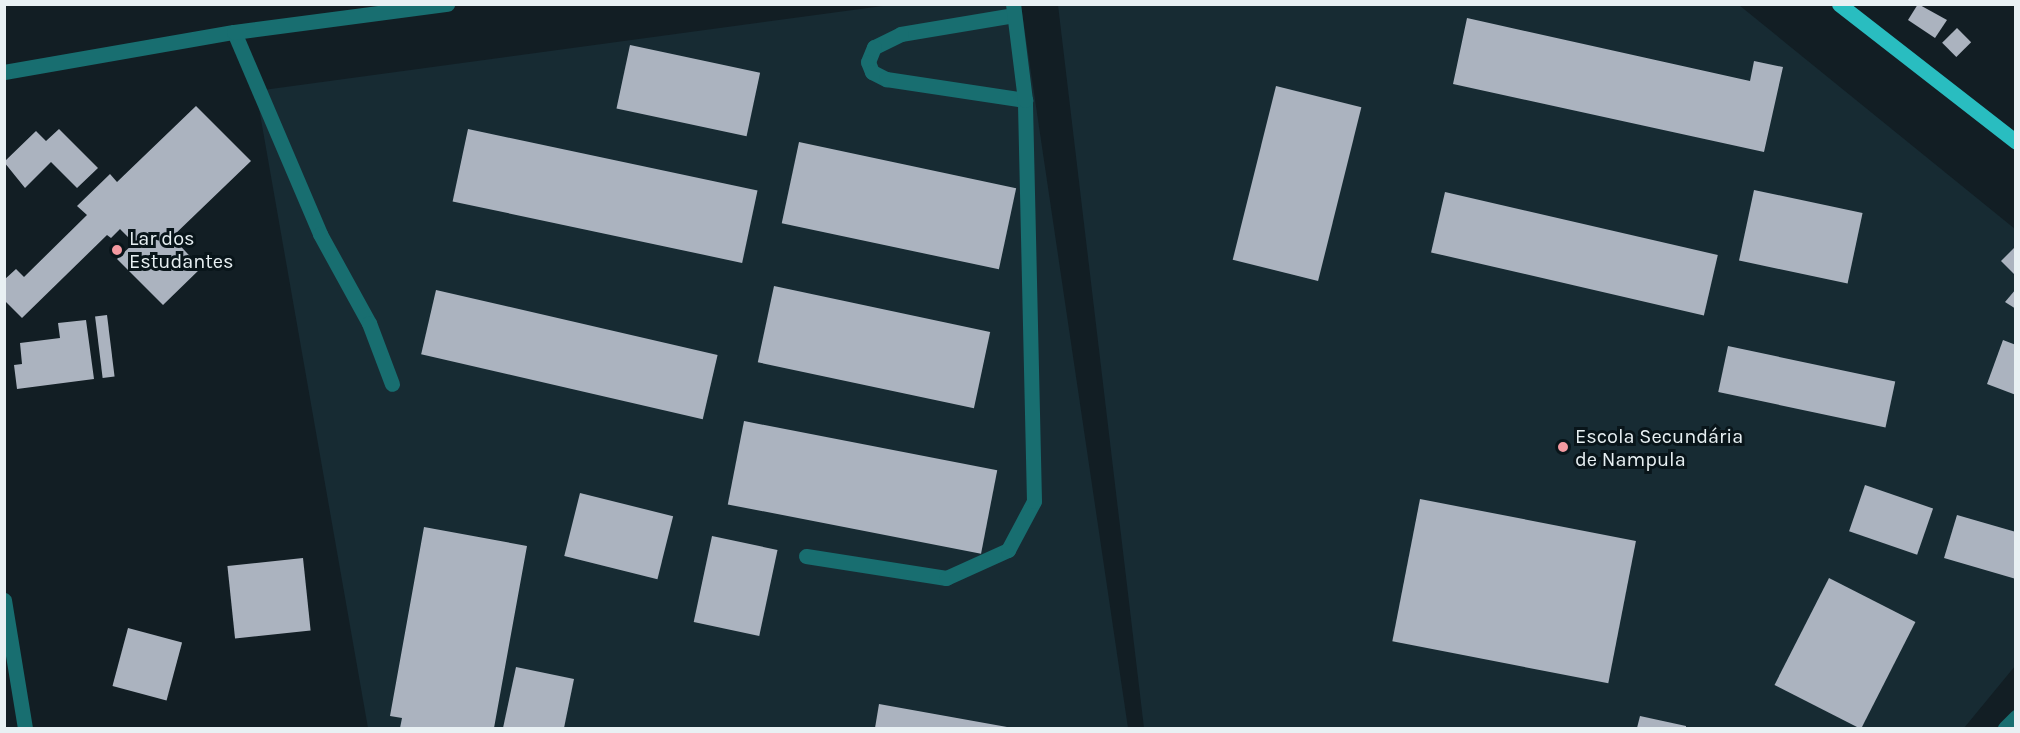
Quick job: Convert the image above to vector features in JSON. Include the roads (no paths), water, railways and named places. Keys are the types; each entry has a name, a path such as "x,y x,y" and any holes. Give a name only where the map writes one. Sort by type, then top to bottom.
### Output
{"main road":[{"path":"1839,4 2016,142"}],"street":[{"path":"4,72 234,32 447,4"},
{"path":"806,556 946,578 1008,550 1030,509 1036,479 1025,100 1014,10 901,34 874,47 868,62 872,72 886,79 1025,100"},
{"path":"234,32 320,234 369,323 393,384"},
{"path":"4,600 25,729"},
{"path":"2005,729 2016,717"}],"place":[{"name":"Lar dos Estudantes","path":"117,250"},
{"name":"Escola Secundária de Nampula","path":"1563,447"}]}
